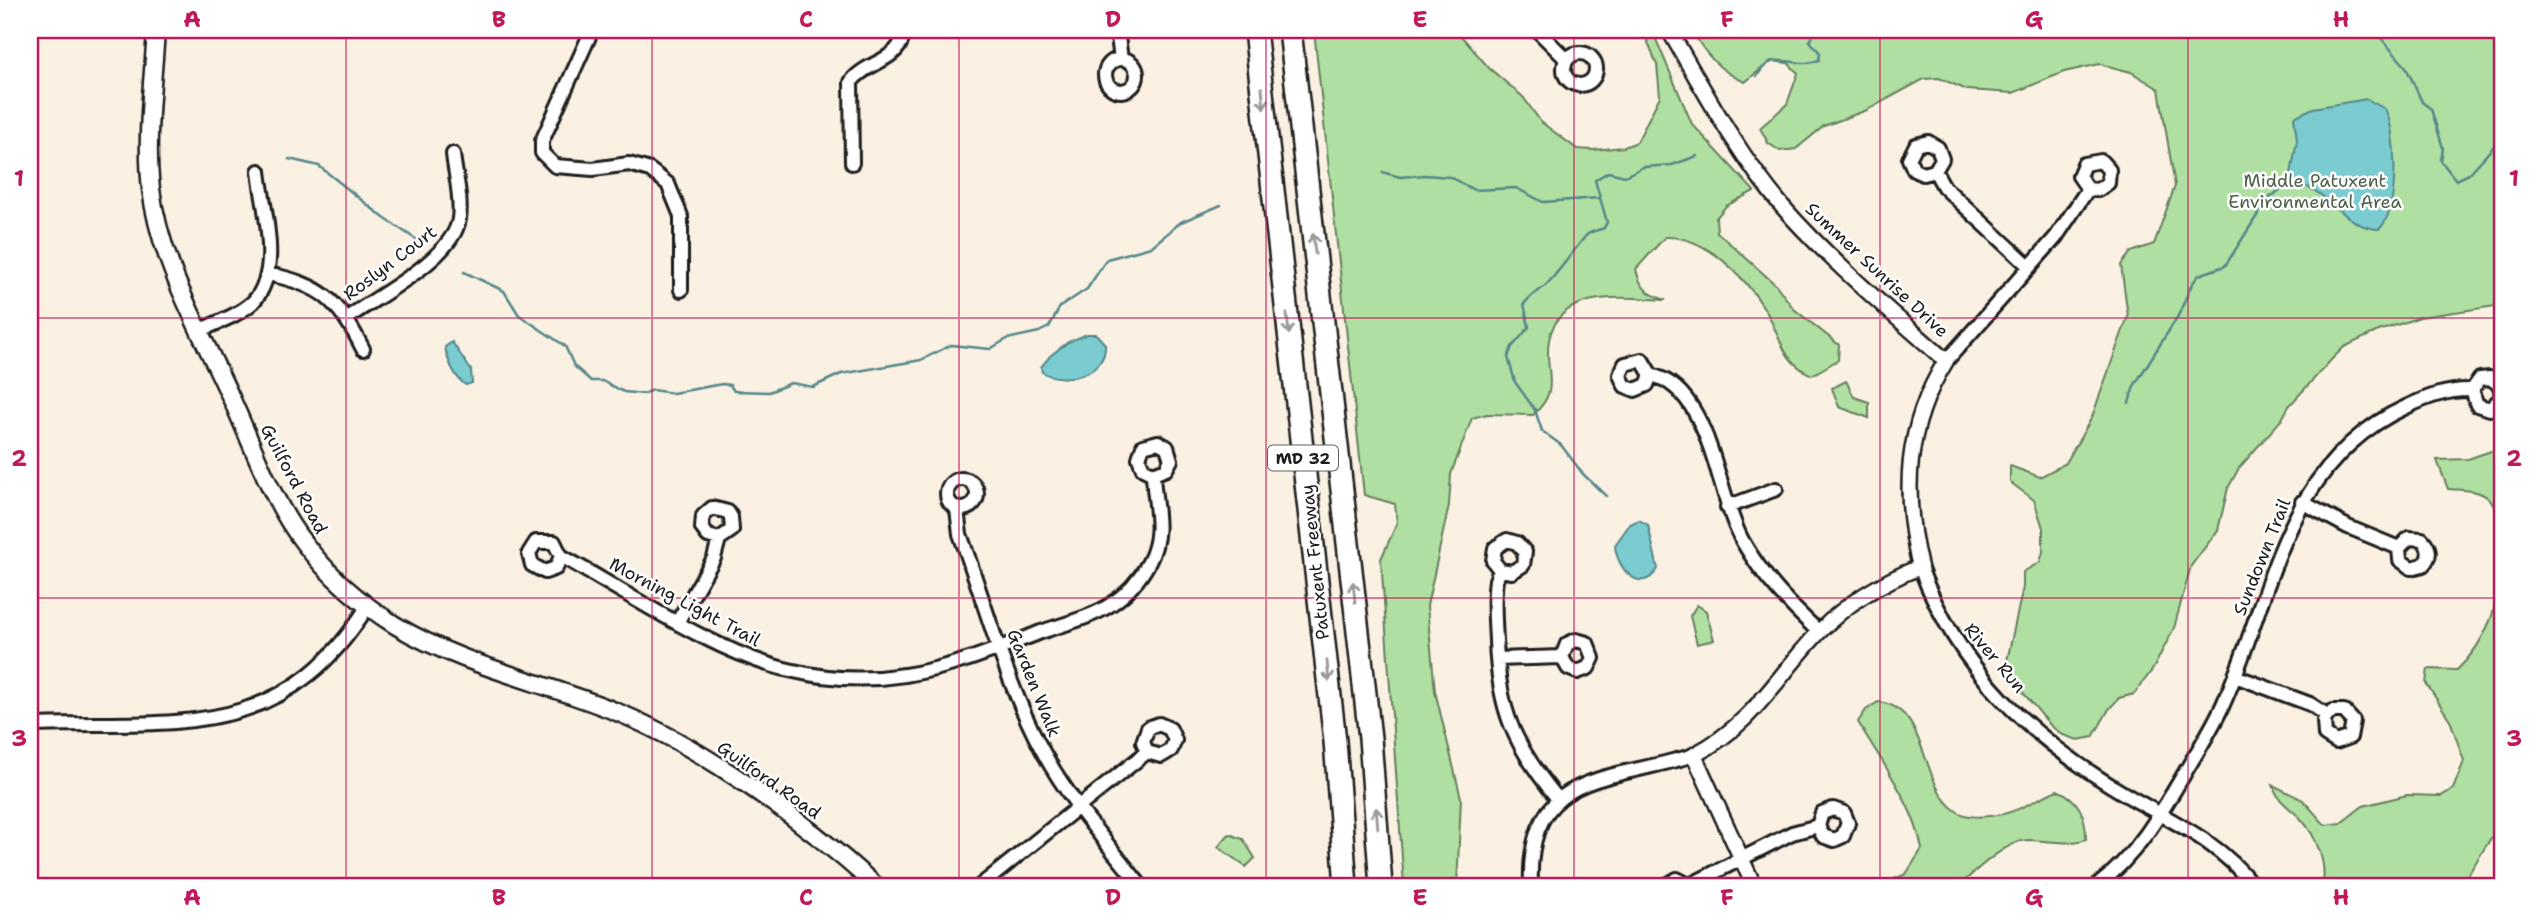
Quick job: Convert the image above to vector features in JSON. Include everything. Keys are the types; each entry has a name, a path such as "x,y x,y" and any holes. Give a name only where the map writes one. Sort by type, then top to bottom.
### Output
{"highway":[{"name":"Patuxent Freeway","path":"1255,30 1334,727 1346,886"},
{"name":"Patuxent Freeway","path":"1290,30 1370,738 1381,886"}],"main road":[{"path":"143,30 154,59"},
{"name":"Guilford Road","path":"156,30 150,151 152,196 168,255 295,530 330,573 367,607 448,651 584,699 663,734 778,808 876,886"}],"street":[{"path":"592,30 542,141 542,153 555,166 593,169 640,166 668,184 681,216 681,290"},
{"path":"852,163 851,82 862,71 897,50 902,44 903,30"},
{"path":"1117,30 1121,59"},
{"path":"1537,30 1567,60"},
{"name":"Summer Sunrise Drive","path":"1669,30 1735,143 1780,204 1835,260 1945,361"},
{"name":"Roslyn Court","path":"347,318 437,255 452,239 459,217 453,154"},
{"path":"201,330 252,302 268,274 259,171"},
{"path":"1935,172 1944,187 2029,266"},
{"name":"River Run","path":"2088,189 2069,221 1945,361 1921,407 1909,464 1909,509 1920,567 1932,599 1954,642 1992,688 2045,738 2107,783 2211,844 2253,886"},
{"path":"268,274 314,287 337,304 363,349"},
{"path":"1651,375 1677,386 1692,405 1707,441 1727,507 1744,543 1764,575 1787,602 1819,632"},
{"name":"Sundown Trail","path":"2097,886 2137,850 2212,725 2235,676 2302,502 2335,457 2381,420 2444,392 2472,390"},
{"name":"Morning Light Trail","path":"561,556 730,649 763,662 789,670 849,679 929,671 1095,613 1133,585 1149,561 1159,528 1153,474"},
{"path":"1727,507 1776,489"},
{"path":"2302,502 2348,527 2399,548"},
{"name":"Garden Walk","path":"957,509 960,534 1000,647 1040,747 1079,807 1142,886"},
{"path":"678,621 714,558 719,539"},
{"path":"1531,886 1529,860 1533,841 1542,820 1558,799 1590,782 1694,755 1717,742 1750,716 1819,632 1864,593 1920,567"},
{"path":"1500,570 1494,593 1498,684 1510,726 1531,767 1558,799"},
{"path":"30,725 169,725 229,715 273,696 319,665 347,636 367,607"},
{"path":"1497,659 1562,657"},
{"path":"2235,676 2310,704 2327,715"},
{"path":"980,886 1147,752"},
{"path":"1694,755 1754,886"},
{"path":"1665,886 1677,879 1690,886 1792,834 1818,826"}],"green space":[{"path":"1314,30 1456,30 1489,68 1523,97 1541,122 1577,149 1593,150 1624,147 1637,142 1660,96 1657,65 1643,30 1652,30 1692,124 1754,191 1726,206 1716,218 1717,232 1776,285 1794,309 1839,345 1838,360 1812,375 1802,369 1783,348 1758,298 1736,273 1710,251 1695,243 1665,237 1636,269 1645,289 1666,300 1597,299 1566,311 1555,323 1549,340 1550,388 1542,405 1533,415 1487,414 1472,418 1451,474 1449,505 1427,606 1435,691 1461,798 1457,886 1404,886 1381,559 1397,523 1395,504 1364,495"},
{"name":"Middle Patuxent Environmental Area","path":"1692,30 2503,30 2503,305 2420,317 2376,332 2344,347 2289,406 2282,419 2239,468 2228,488 2218,530 2191,566 2174,628 2153,669 2134,694 2119,698 2109,709 2093,737 2078,740 2063,735 2051,726 2020,689 2007,661 2023,587 2023,572 2040,562 2043,552 2043,528 2034,500 2010,482 2010,466 2040,477 2066,463 2092,417 2128,316 2121,265 2131,252 2154,244 2175,186 2159,89 2131,72 2100,64 2064,72 2013,93 1967,90 1939,78 1924,79 1867,110 1824,126 1796,149 1780,151 1768,143 1760,128 1787,104 1798,73 1788,63 1771,61 1745,82 1714,61"},
{"path":"1846,381 1854,397 1869,402 1869,418 1839,407 1832,388"},
{"path":"2503,447 2503,826 2496,830 2461,886 2322,886 2322,860 2316,842 2301,819 2281,800 2273,785 2303,800 2325,825 2341,823 2363,806 2407,795 2441,796 2453,789 2464,761 2450,720 2426,683 2428,669 2457,670 2484,634 2497,595 2500,540 2499,523 2489,499 2475,492 2448,489 2437,460 2468,459"},
{"path":"1697,605 1706,611 1714,640 1697,644 1690,616"},
{"path":"1878,702 1894,707 1906,717 1915,731 1935,783 1955,810 1975,817 2004,814 2057,790 2071,798 2080,809 2085,822 2086,839 2071,842 2019,842 1991,858 1960,886 1878,886 1906,874 1922,849 1904,799 1858,722 1866,710"},
{"path":"1229,834 1243,839 1255,858 1246,867 1218,847"}],"water":[{"path":"2367,99 2385,109 2394,152 2390,206 2386,220 2379,229 2355,222 2315,191 2292,184 2290,180 2297,140 2294,117 2313,108"},
{"path":"1087,334 1096,334 1105,344 1104,355 1092,370 1072,377 1051,376 1042,372 1041,367 1050,356 1068,342"},
{"path":"452,342 471,370 472,383 466,385 462,382 452,368 445,347"},
{"path":"1639,520 1648,525 1658,569 1644,580 1637,580 1624,570 1615,545 1630,524"}],"waterway":[{"path":"1757,76 1771,62 1810,63 1819,60 1820,53 1810,41 1814,30"},
{"path":"2374,30 2406,67 2422,102 2431,109 2443,148 2441,161 2456,180 2469,174 2503,136"},
{"path":"1382,172 1400,177 1450,177 1474,190 1516,188 1543,202 1600,198 1595,180 1608,172 1625,176 1643,167 1672,165 1697,156"},
{"path":"289,159 319,166 384,218 420,242"},
{"path":"2129,403 2134,386 2178,316 2192,284 2199,275 2225,266 2267,200 2290,182"},
{"path":"1600,198 1607,222 1604,228 1586,236 1549,282 1524,304 1529,327 1512,347 1508,357 1515,382 1535,410 1542,431 1561,445 1583,474 1606,496"},
{"path":"464,272 504,291 519,315 565,346 574,366 591,381 602,381 624,392 644,394 652,390 673,393 722,384 730,385 734,391 769,392 791,383 813,387 841,374 921,360 951,345 990,349 1007,339 1039,332 1049,327 1060,307 1087,289 1107,259 1151,247 1181,222 1221,205"}]}
